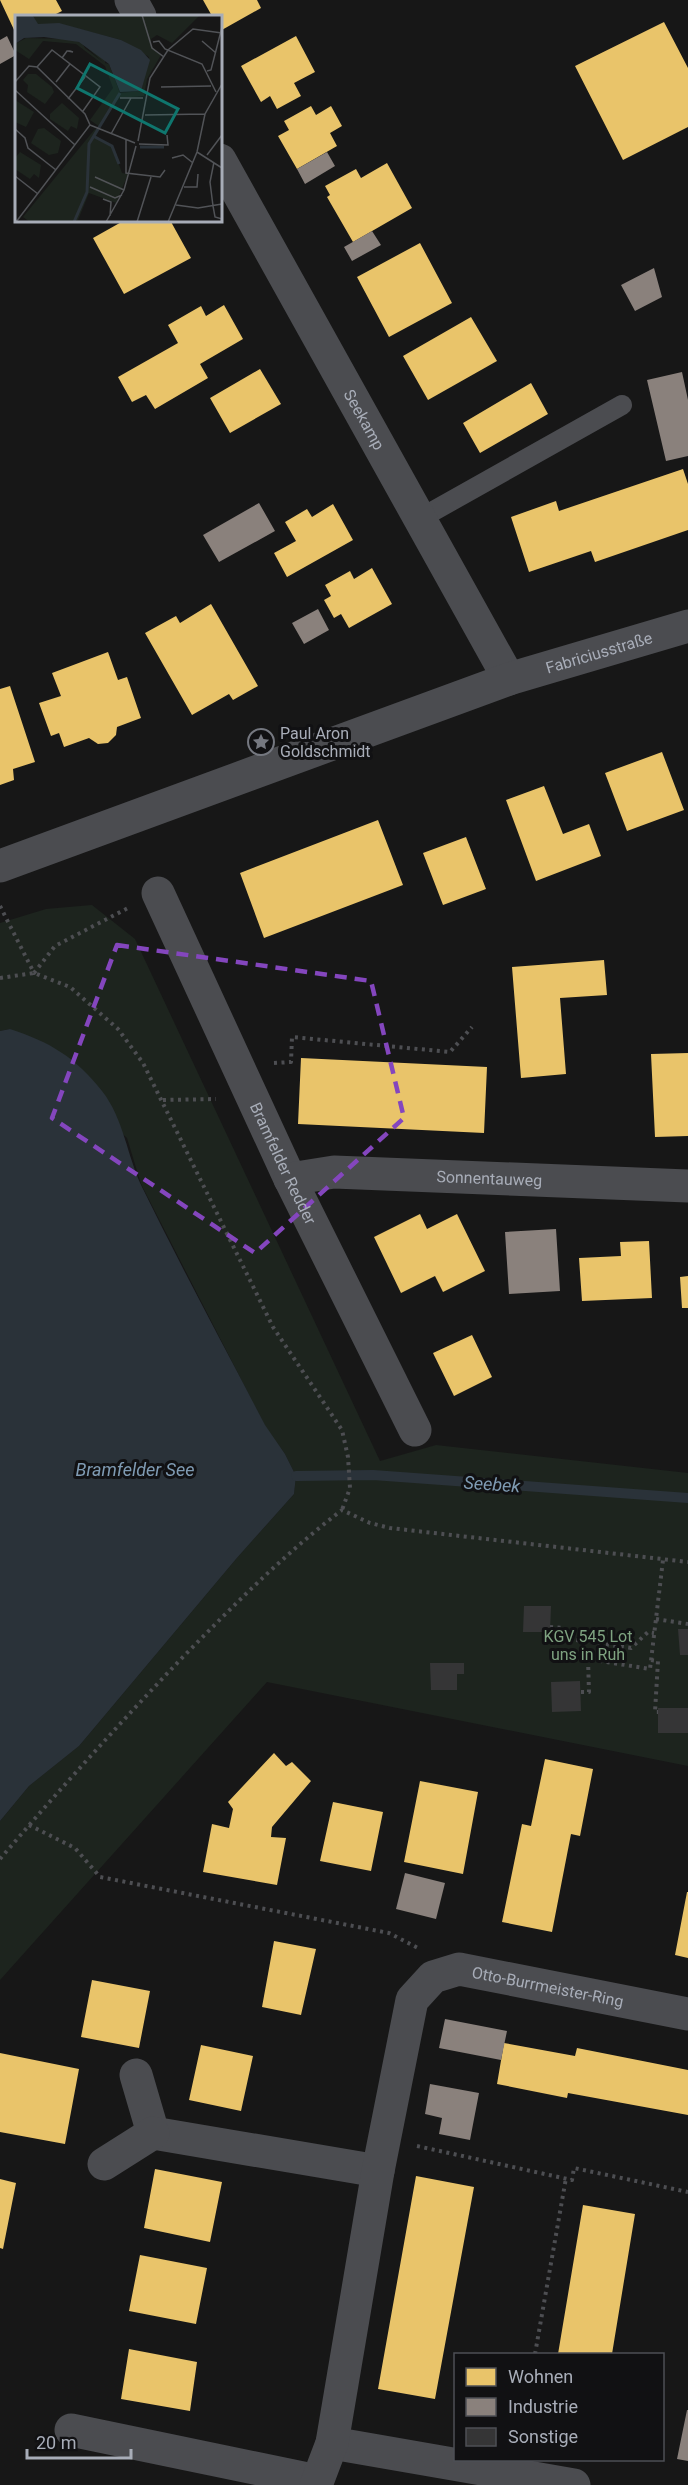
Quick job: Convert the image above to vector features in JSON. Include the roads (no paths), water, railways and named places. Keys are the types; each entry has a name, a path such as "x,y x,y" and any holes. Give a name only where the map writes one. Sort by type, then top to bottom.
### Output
{"street":[{"path":"131,0 139,15"},
{"name":"Seekamp","path":"222,164 509,679"},
{"name":"Fabriciusstraße","path":"0,866 509,679 688,626"},
{"name":"Bramfelder Redder","path":"158,893 251,1098 416,1430"},
{"name":"Sonnentauweg","path":"290,1179 334,1172 688,1186"},
{"name":"Otto-Burrmeister-Ring","path":"71,2430 317,2483 332,2443 378,2171 412,2000 433,1977 459,1969 688,2014"},
{"path":"136,2075 153,2133"},
{"path":"104,2164 153,2133 378,2171"},
{"path":"332,2443 574,2485"}],"lane":[{"path":"421,518 622,405"}],"water":[{"name":"Bramfelder See","path":"10,1029 37,1039 61,1052 82,1069 102,1091 115,1113 142,1187 187,1277 265,1425 285,1454 296,1476 294,1494 236,1559 79,1746 29,1786 0,1821 0,1031"}],"waterway":[{"name":"Seebek","path":"296,1476 373,1475 688,1498"}],"place":[{"name":"Paul Aron Goldschmidt","path":"261,742"}],"park label":[{"name":"KGV 545 Lot uns in Ruh","path":"588,1645"}]}
